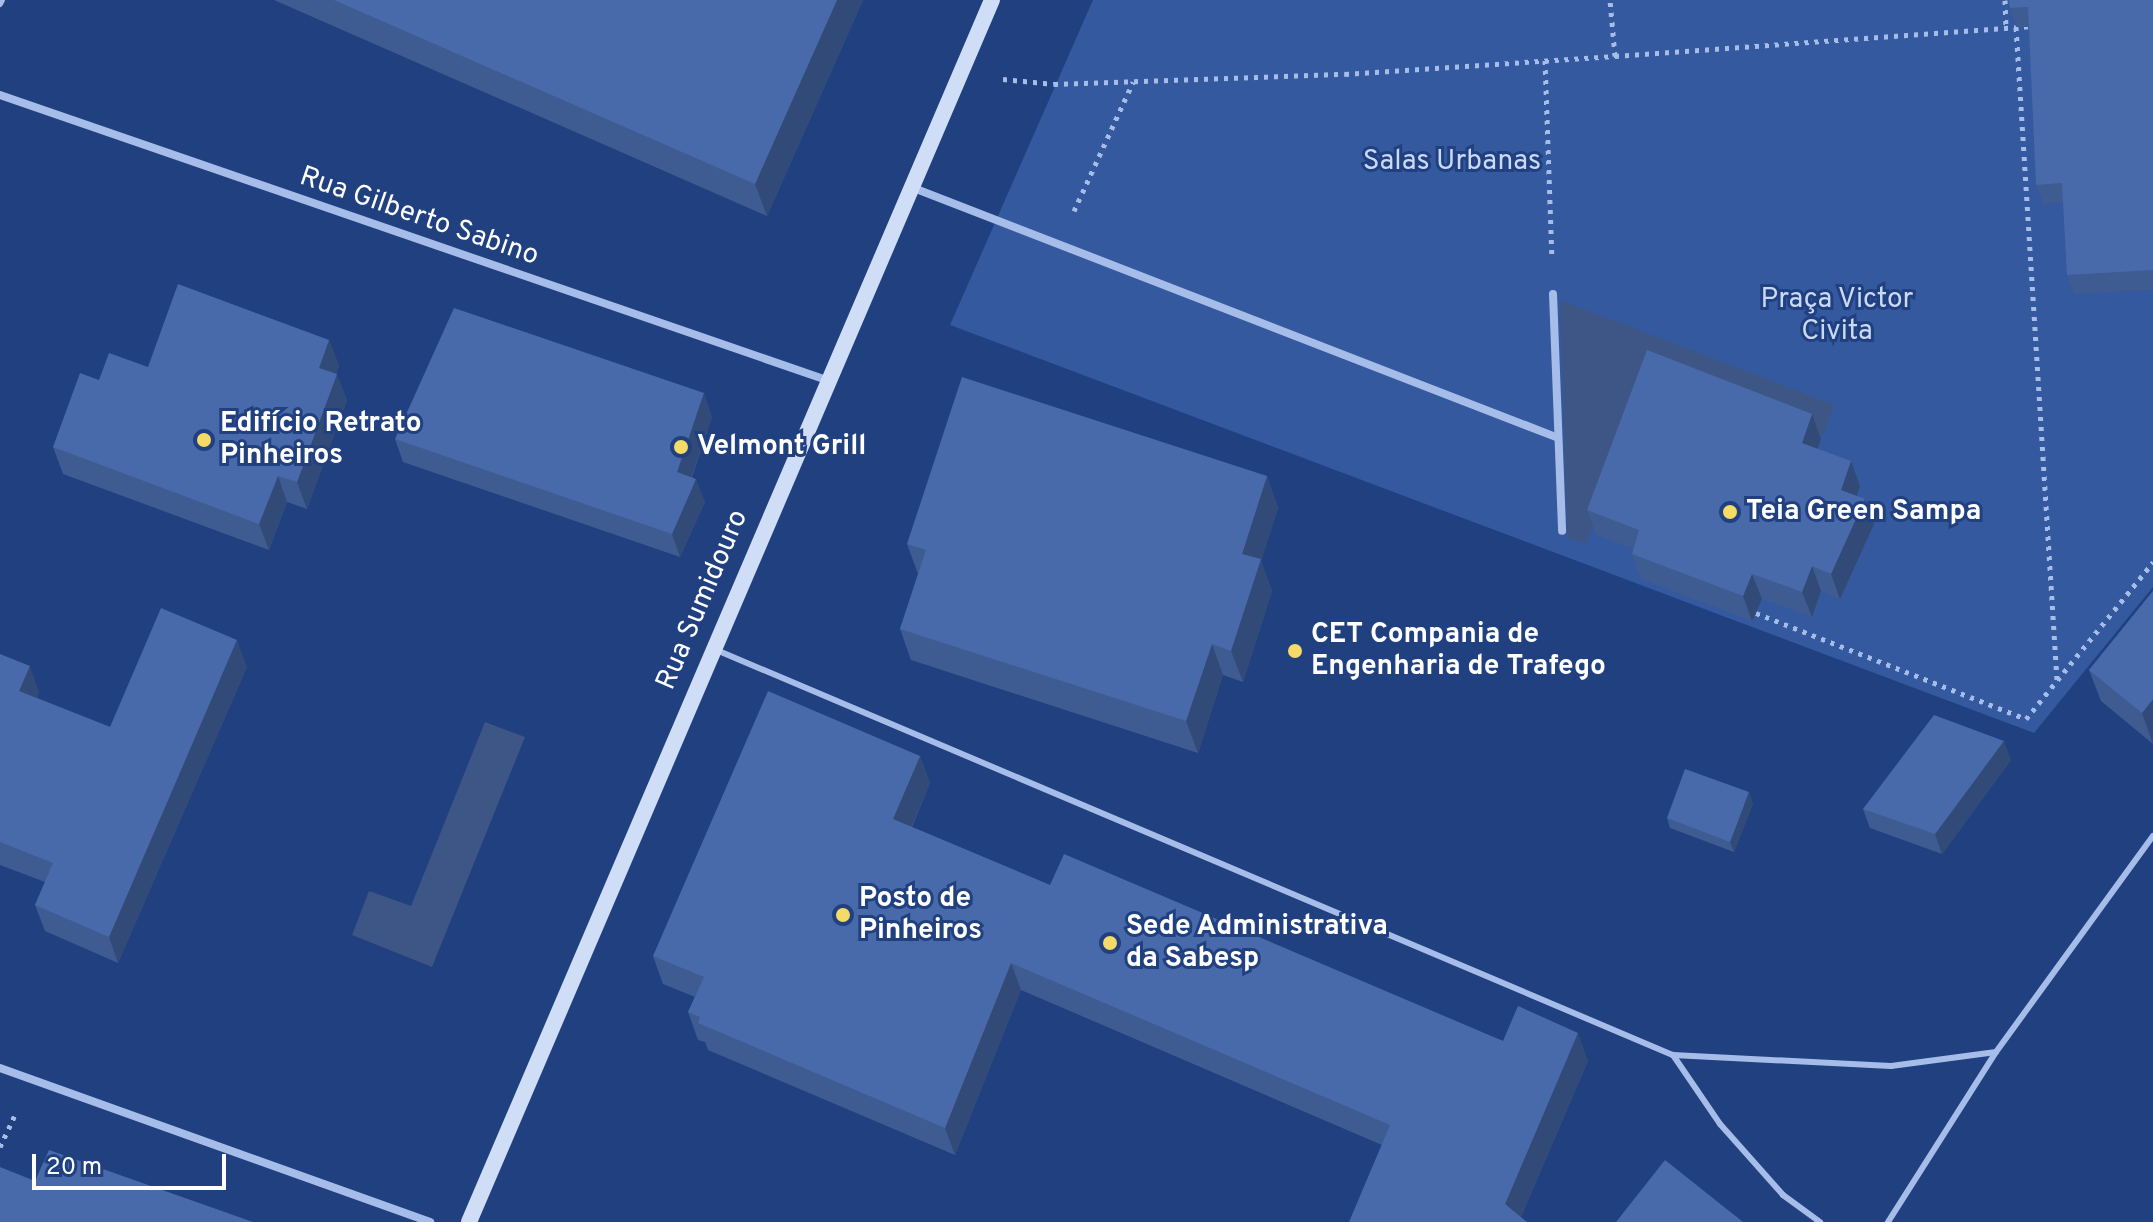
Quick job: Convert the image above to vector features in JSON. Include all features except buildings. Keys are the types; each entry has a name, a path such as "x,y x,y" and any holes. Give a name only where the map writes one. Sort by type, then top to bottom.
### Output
{"main road":[{"name":"Rua Sumidouro","path":"469,1222 824,379 992,0"}],"street":[{"name":"Rua Gilberto Sabino","path":"0,95 824,379"},
{"path":"908,186 1556,437"},
{"path":"1553,294 1556,437 1562,531"},
{"path":"0,1068 430,1222"}],"lane":[{"path":"711,647 1673,1055 1891,1066 1996,1052"},
{"path":"1888,1222 1996,1052 2153,836"},
{"path":"1673,1055 1720,1124 1783,1195 1820,1222"}],"path":[{"path":"1610,0 1615,56"},
{"path":"2005,0 2006,28"},
{"path":"958,74 1054,84 1133,81 1615,56 2047,25"},
{"path":"2016,27 2057,681"},
{"path":"1545,60 1553,294"},
{"path":"1058,245 1133,81"},
{"path":"1756,613 2026,719 2153,562"}],"green space":[{"name":"Praça Victor Civita","path":"1093,0 2153,0 2153,587 2034,733 950,325"}],"shaded area":[{"path":"1560,300 1834,405 1823,435 1654,372 1586,544 1567,538"},
{"path":"485,722 525,737 432,967 352,935 369,891 411,906"}],"place":[{"name":"Edifício Retrato Pinheiros","path":"204,440"},
{"name":"Velmont Grill","path":"681,447"},
{"name":"Teia Green Sampa","path":"1730,512"},
{"name":"CET Compania de Engenharia de Trafego","path":"1295,651"},
{"name":"Posto de Pinheiros","path":"843,915"},
{"name":"Sede Administrativa da Sabesp","path":"1110,943"}],"park label":[{"name":"Salas Urbanas","path":"1452,162"}]}
